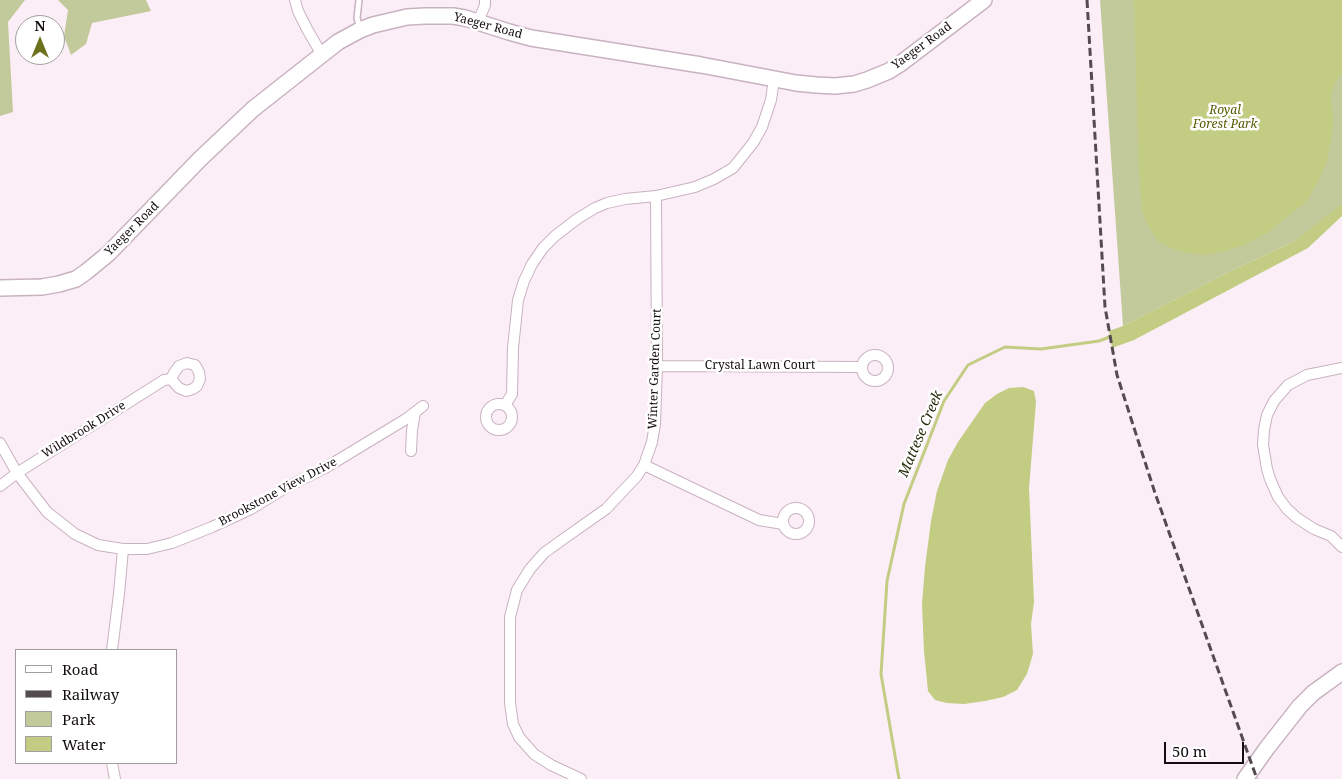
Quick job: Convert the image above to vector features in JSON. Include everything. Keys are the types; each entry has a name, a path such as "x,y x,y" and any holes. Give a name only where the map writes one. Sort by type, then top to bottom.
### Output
{"street":[{"path":"295,0 298,11 322,55"},
{"path":"478,22 485,5 485,0"},
{"name":"Yaeger Road","path":"0,288 42,287 59,284 86,272 122,240 241,119 269,95 338,42 360,30 388,21 425,16 453,16 531,38 701,65 774,79 835,86 854,84 872,78 900,64 984,0"},
{"path":"505,405 512,394 513,348 518,300 524,281 537,256 555,236 595,208 625,199 656,196 695,187 733,168 753,144 762,127 774,79"},
{"name":"Winter Garden Court","path":"581,779 551,765 534,754 519,737 513,724 510,704 510,617 517,590 530,569 544,554 606,509 644,466 652,442 655,424 657,366 656,196"},
{"name":"Crystal Lawn Court","path":"657,366 862,367"},
{"path":"1342,368 1307,375 1288,385 1274,401 1267,415 1263,445 1270,479 1287,509 1314,529 1331,536 1342,548"},
{"name":"Wildbrook Drive","path":"0,486 17,473 164,380 171,379"},
{"name":"Brookstone View Drive","path":"0,443 17,473 47,512 75,534 98,545 123,549 147,549 172,543 251,510 325,468 419,410 412,430 411,451"},
{"path":"644,466 759,520 783,524"},
{"path":"112,649 123,549"},
{"path":"1244,779 1300,706 1313,693 1342,672"},
{"path":"112,764 115,779"}],"lane":[{"path":"359,0 357,18 360,30"}],"green space":[{"path":"0,0 25,0 8,22 13,112 0,116"},
{"path":"58,0 146,0 151,11 92,23 86,44 71,55 65,39 68,10"},
{"name":"Royal Forest Park","path":"1100,0 1342,0 1342,210 1295,241 1123,326"}],"water":[{"name":"Royal Forest Park","path":"1134,0 1342,0 1342,72 1334,84 1331,99 1332,136 1327,161 1317,184 1306,202 1267,233 1244,245 1204,255 1187,253 1158,241 1148,226 1142,210 1139,172"},
{"path":"1342,204 1342,216 1308,248 1134,340 1112,348 1109,331 1123,326 1295,241"},
{"path":"1023,387 1034,391 1036,402 1029,488 1034,602 1031,624 1033,654 1027,674 1017,690 1003,697 964,704 935,700 928,691 922,604 931,521 937,491 948,460 985,403 1009,388"}],"waterway":[{"name":"Mattese Creek","path":"899,779 881,674 887,581 904,504 944,401 968,365 1005,347 1041,349 1099,341 1112,336"}],"railway":[{"path":"1087,0 1105,307 1117,375 1155,493 1257,779"}]}
